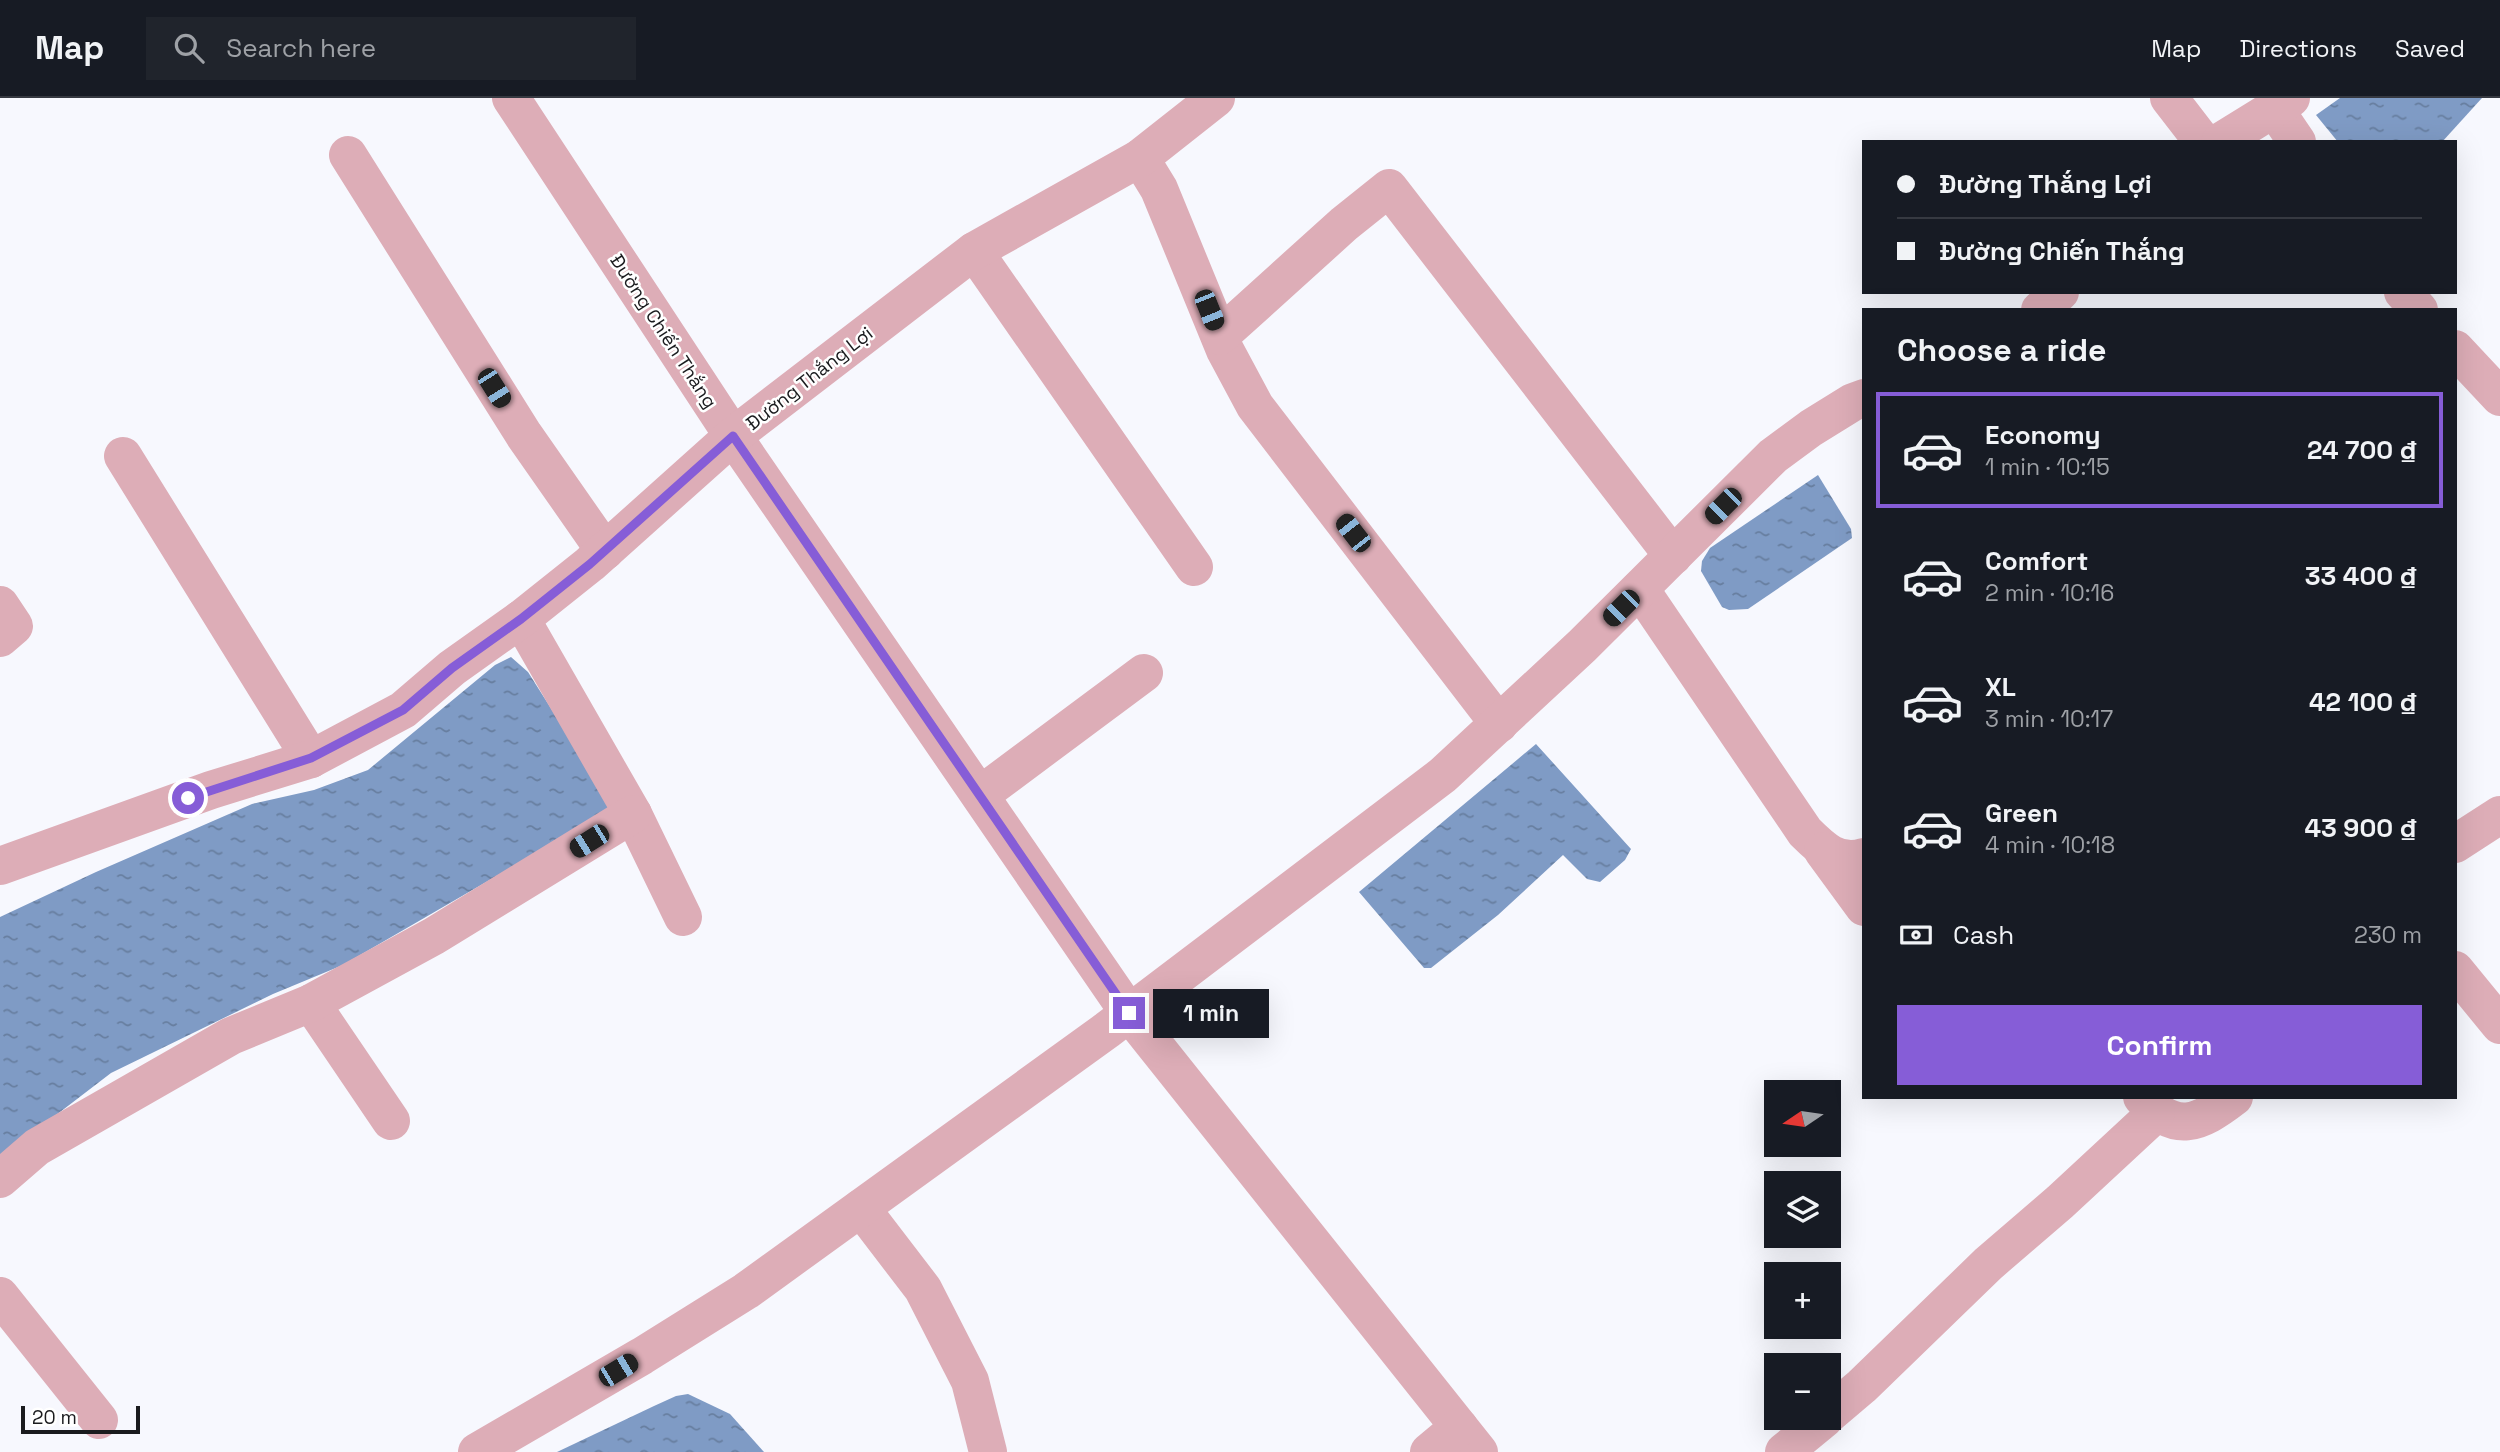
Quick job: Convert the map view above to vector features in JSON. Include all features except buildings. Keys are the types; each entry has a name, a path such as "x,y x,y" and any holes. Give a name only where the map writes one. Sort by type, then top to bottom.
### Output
{"street":[{"name":"Đường Chiến Thắng","path":"512,98 733,436 1129,1013 1469,1439"},
{"name":"Đường Thắng Lợi","path":"0,866 211,790 311,758 403,710 452,668 521,619 605,551 733,436 974,251 1140,159 1216,98"},
{"path":"2169,98 2201,140"},
{"path":"2223,140 2282,103 2296,140"},
{"path":"348,155 524,435 605,551"},
{"path":"1140,159 1159,190 1220,336 1255,406 1499,724"},
{"path":"1220,336 1344,224 1389,188 1673,556"},
{"path":"974,251 1194,567"},
{"path":"2042,308 2058,294"},
{"path":"2405,294 2417,308"},
{"path":"2457,351 2500,397"},
{"path":"477,1452 630,1363 746,1291 1129,1013 1443,775 1640,589 1773,456 1821,422 1862,399"},
{"path":"123,456 311,758"},
{"path":"1640,589 1805,832 1823,851 1862,904"},
{"path":"0,606 14,626 0,638"},
{"path":"521,619 633,814 683,917"},
{"path":"980,796 1144,673"},
{"path":"0,1179 37,1147 231,1036 311,1003 434,936 633,814"},
{"path":"2457,843 2500,815"},
{"path":"1823,851 1838,858 1862,858"},
{"path":"2457,972 2500,1025"},
{"path":"311,1003 391,1121"},
{"path":"1841,1404 1988,1264 2060,1202 2149,1105 2178,1122 2211,1115 2231,1099"},
{"path":"861,1208 923,1289 970,1381 988,1452"},
{"path":"0,1296 99,1420"},
{"path":"1784,1452 1810,1430"},
{"path":"1429,1452 1469,1439"}],"water":[{"path":"2340,98 2482,98 2444,140 2336,140 2316,115"},
{"path":"1818,475 1851,529 1852,538 1748,609 1729,610 1722,607 1701,571 1702,561 1710,548"},
{"path":"511,657 528,672 614,808 343,965 273,994 111,1073 0,1158 0,917 252,804 314,790 368,770 495,665"},
{"path":"1536,744 1631,849 1625,860 1600,882 1587,879 1563,855 1498,915 1431,968 1424,968 1359,892"},
{"path":"688,1394 730,1414 764,1452 557,1452 676,1396"}],"route":[{"path":"188,798 311,758 403,710 452,668 521,619 590,564 733,436 1129,1013"}]}
